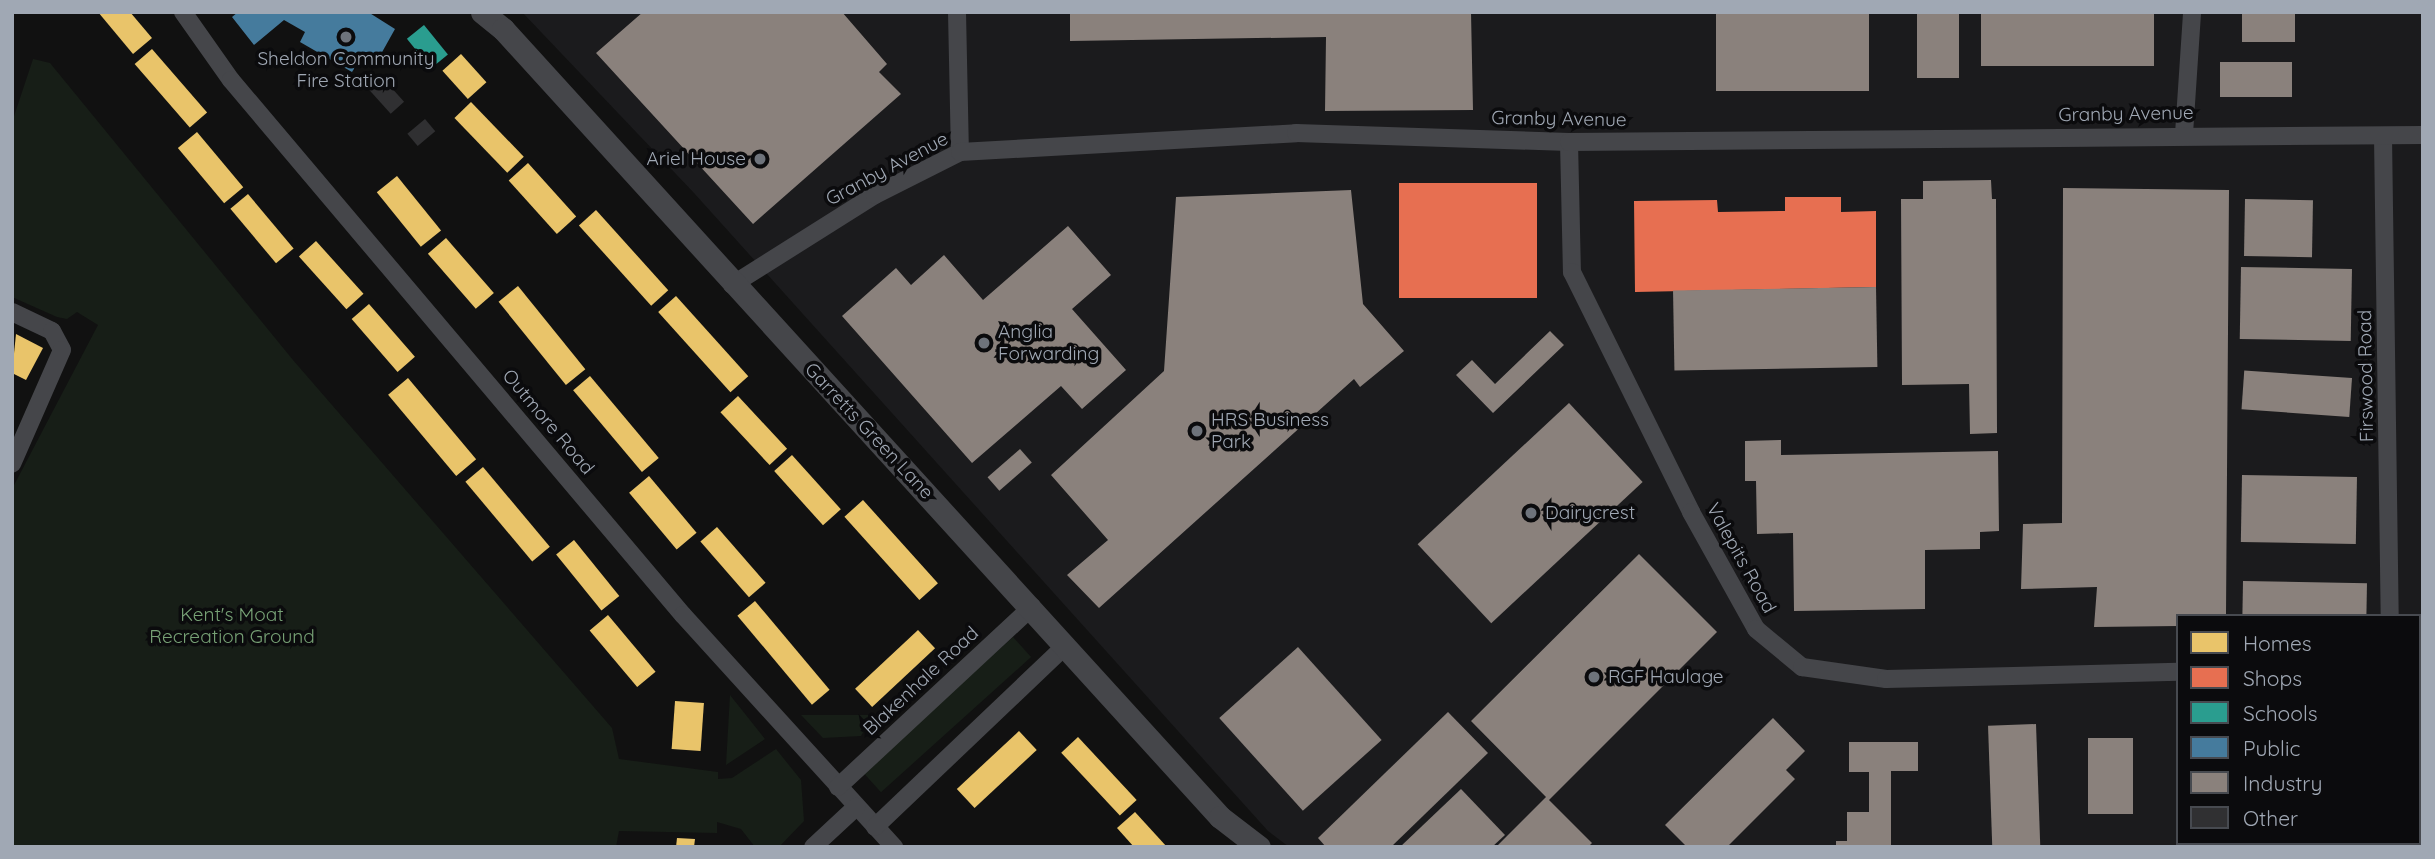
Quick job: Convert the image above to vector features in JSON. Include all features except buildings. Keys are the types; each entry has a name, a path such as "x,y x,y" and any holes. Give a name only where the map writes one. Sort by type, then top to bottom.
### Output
{"street":[{"name":"Outmore Road","path":"183,12 231,80 674,604 894,847"},
{"name":"Garretts Green Lane","path":"482,12 503,29 732,285 1066,645 1220,817 1259,847"},
{"path":"957,12 960,152"},
{"path":"2184,134 2192,12"},
{"name":"Granby Avenue","path":"732,285 875,195 960,152 1296,133 1569,142 2184,134 2423,135"},
{"name":"Firswood Road","path":"2383,136 2390,614"},
{"name":"Valepits Road","path":"1569,142 1572,272 1691,512 1756,629 1802,667 1886,679 2176,672"},
{"path":"12,312 52,331 62,350 12,464"},
{"name":"Blakenhale Road","path":"838,787 1031,607"},
{"path":"875,827 1066,645"},
{"path":"813,847 856,807"}],"shaded area":[{"path":"522,12 2423,12 2423,750 2421,614 2176,614 2176,845 2399,847 1289,847 1268,831 694,193"}],"green space":[{"name":"Kent's Moat Recreation Ground","path":"33,59 50,63 293,360 612,728 619,759 718,772 718,779 732,778 776,749 801,780 804,821 779,847 755,847 741,829 717,822 717,833 619,831 616,847 12,847 12,489 98,325 77,312 67,319 57,317 12,297 12,122"},
{"path":"1013,637 1031,657 881,792 863,772"},
{"path":"730,695 765,739 726,765"},
{"path":"801,715 873,715 861,736 823,738"}],"place":[{"name":"Sheldon Community Fire Station","path":"346,37"},
{"name":"Ariel House","path":"760,159"},
{"name":"Anglia Forwarding","path":"984,343"},
{"name":"HRS Business Park","path":"1197,431"},
{"name":"Dairycrest","path":"1531,513"},
{"name":"RGF Haulage","path":"1594,677"}]}
